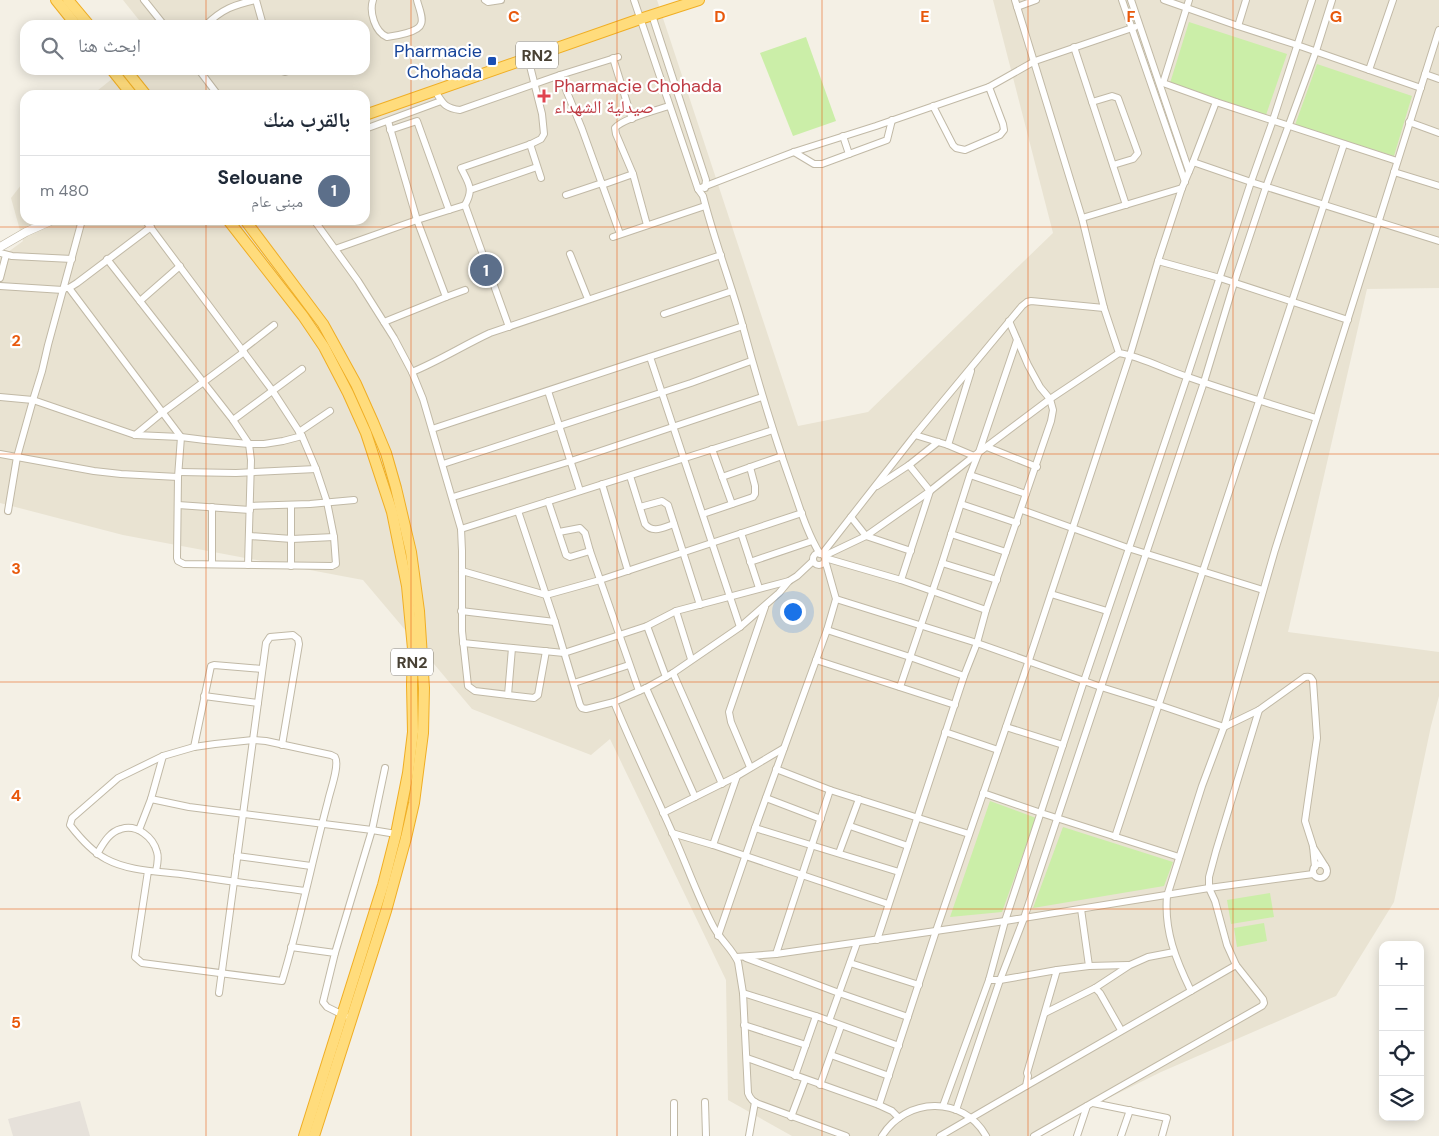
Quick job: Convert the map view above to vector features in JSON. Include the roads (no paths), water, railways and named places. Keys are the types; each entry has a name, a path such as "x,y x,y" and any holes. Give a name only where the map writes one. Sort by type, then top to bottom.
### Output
{"highway":[{"path":"56,0 72,20"},
{"path":"68,0 85,20"},
{"name":"RN2","path":"370,114 699,0"},
{"path":"116,75 128,90"},
{"path":"130,75 142,90"},
{"name":"RN2","path":"232,225 303,316 334,365 366,433 392,512 407,586 413,649 413,732 408,773 396,834 314,1136"},
{"name":"RN2","path":"249,225 323,324 356,384 373,422 396,488 411,552 416,579 424,688 423,732 418,775 406,838 386,911 304,1136"}],"street":[{"path":"144,0 149,3 161,20"},
{"path":"212,20 224,9 255,0 261,20"},
{"path":"373,0 372,10 375,25 380,33 387,37 414,31 421,26 422,22 417,0"},
{"path":"485,0 488,2 501,0"},
{"path":"634,0 698,189 703,196 773,430 812,541 820,559 831,576 836,599 827,630 718,936"},
{"path":"1036,0 1016,3 1082,218 1104,308 1119,353"},
{"path":"1122,0 1183,185"},
{"path":"1130,0 1161,84 1189,171"},
{"path":"1164,0 1421,88"},
{"path":"1161,84 1189,0"},
{"path":"1238,26 1246,0"},
{"path":"943,1106 989,980 1005,921 1084,680 1312,0"},
{"path":"956,1110 1000,980 1024,918 1204,382 1266,187 1316,52 1332,0"},
{"path":"1369,70 1393,0"},
{"path":"652,15 706,180 703,196"},
{"path":"698,189 794,152 989,87 1035,61 1139,26"},
{"path":"1190,991 1177,963 1171,943 1167,917 1167,896 1202,786 1224,727 1263,590 1316,418 1439,30"},
{"path":"1074,47 1126,205"},
{"path":"509,326 465,205 470,190 461,168 541,139 544,134 542,114 528,58"},
{"path":"435,91 444,105 451,109 460,110 615,58 632,119"},
{"path":"1425,74 1439,78"},
{"path":"203,75 214,90"},
{"path":"560,75 620,234"},
{"path":"1152,88 1161,84 1397,161"},
{"path":"934,106 953,145 960,150 965,150 1000,135 1004,130 989,87"},
{"path":"1092,102 1112,96 1118,98 1138,153 1133,159 1113,165"},
{"path":"370,127 441,101"},
{"path":"879,1106 1130,355 1158,260 1183,185 1216,102"},
{"path":"647,225 633,174 615,130 619,124 670,106"},
{"path":"794,152 818,165 887,140 892,120"},
{"path":"388,121 417,220 446,297"},
{"path":"390,130 417,121 449,210"},
{"path":"1409,122 1439,133"},
{"path":"843,136 849,154"},
{"path":"530,144 541,178"},
{"path":"1115,837 1344,144"},
{"path":"1193,162 1325,206 1439,241"},
{"path":"470,190 537,167"},
{"path":"1394,172 1439,186"},
{"path":"566,194 633,174"},
{"path":"1082,218 1183,185"},
{"path":"335,250 417,220 465,205"},
{"path":"613,237 705,206"},
{"path":"0,247 42,225"},
{"path":"8,511 17,457 65,289 81,225"},
{"path":"318,225 358,281 394,338 412,372 423,399 461,529 461,611 467,683 470,689 537,697 546,651"},
{"path":"0,286 65,289 108,260 151,227 272,390 300,434 316,469 327,502 337,561 334,565 184,564 178,561 179,474 182,437 65,289"},
{"path":"0,278 3,254 72,259"},
{"path":"570,254 588,299"},
{"path":"412,372 490,333 721,255"},
{"path":"108,260 233,420 249,444 250,536 248,565"},
{"path":"1158,260 1220,278 1348,320"},
{"path":"140,302 180,266"},
{"path":"384,322 465,290"},
{"path":"664,314 732,291"},
{"path":"820,559 850,517 915,434 1022,306 1031,300 1104,308"},
{"path":"876,940 1051,421 1053,410 1050,400 1036,380 1009,321"},
{"path":"135,435 274,325"},
{"path":"432,429 743,326"},
{"path":"900,687 1017,340"},
{"path":"518,511 580,705 582,708 592,709 646,688 673,673 740,627 800,573 820,559 866,536 930,491 1050,400 1119,353 1130,355 1260,402 1316,418"},
{"path":"650,357 740,627"},
{"path":"443,464 752,361"},
{"path":"948,445 972,368"},
{"path":"233,420 302,369"},
{"path":"548,391 580,491"},
{"path":"0,397 33,400 135,435 182,437 249,444 274,442 300,434 330,411"},
{"path":"453,497 570,461 762,397"},
{"path":"461,529 773,430"},
{"path":"915,434 977,454"},
{"path":"872,490 909,465 938,442"},
{"path":"987,447 1037,467"},
{"path":"712,449 732,504"},
{"path":"0,454 121,474 316,469"},
{"path":"722,477 782,456"},
{"path":"909,465 930,491"},
{"path":"702,514 753,497 755,486 750,467"},
{"path":"970,475 1026,494"},
{"path":"630,476 645,524 652,530 674,524"},
{"path":"602,484 628,571"},
{"path":"901,580 930,491"},
{"path":"178,505 250,508 354,500"},
{"path":"548,501 564,553 570,557 590,552"},
{"path":"640,507 660,502 668,504 700,605"},
{"path":"291,504 291,566"},
{"path":"962,504 1016,523"},
{"path":"212,506 212,564"},
{"path":"1022,510 1145,554 1263,590"},
{"path":"462,571 546,595 600,580 802,513"},
{"path":"850,517 866,536 911,551"},
{"path":"559,532 576,528 582,529 585,532 590,552 639,691"},
{"path":"741,533 759,588"},
{"path":"951,534 1006,552"},
{"path":"250,536 292,539 334,537"},
{"path":"750,562 812,541"},
{"path":"820,559 901,580 986,610"},
{"path":"942,563 997,580"},
{"path":"463,643 564,653 647,626 676,611 789,581"},
{"path":"1051,594 1107,612"},
{"path":"836,599 1029,660 1101,687 1224,727 1258,710 1308,676 1313,681 1317,738 1305,821 1312,846 1314,870 1319,878 1323,878 1327,872 1325,866 1312,846"},
{"path":"750,767 731,722 730,712 765,606"},
{"path":"461,611 555,622"},
{"path":"676,611 691,660"},
{"path":"647,626 666,677"},
{"path":"827,630 964,676"},
{"path":"219,993 266,643 270,637 293,635 296,636 299,644 282,745"},
{"path":"508,695 512,648"},
{"path":"816,660 955,705"},
{"path":"574,683 629,665"},
{"path":"194,748 211,666 262,669"},
{"path":"673,673 722,784"},
{"path":"646,688 695,797"},
{"path":"204,696 258,703"},
{"path":"614,702 710,922 718,936 736,957 740,968 748,1093 755,1102 846,1136"},
{"path":"1034,1136 1262,1006 1264,1003 1264,999 1236,965 1227,945 1215,901 1209,888 1209,877 1258,710"},
{"path":"1006,727 1063,744"},
{"path":"945,732 998,750"},
{"path":"148,870 136,957 138,961 282,981 291,948 337,764 336,759 332,756 266,741 253,740 215,744 163,756 118,778 72,818 70,825 98,854 121,866 305,891"},
{"path":"663,813 737,776 784,748"},
{"path":"139,830 151,799 163,756"},
{"path":"347,1017 326,1007 323,1002 335,953 372,830 385,768"},
{"path":"776,769 830,790 969,834"},
{"path":"713,845 737,776"},
{"path":"776,954 830,790"},
{"path":"984,793 1180,857"},
{"path":"766,798 821,819"},
{"path":"151,799 189,807 396,834"},
{"path":"839,853 859,799"},
{"path":"850,826 908,846"},
{"path":"755,828 899,872"},
{"path":"98,854 104,842 121,829 139,830 149,838 158,853 156,872"},
{"path":"672,833 888,904"},
{"path":"237,856 311,866"},
{"path":"736,957 745,958 876,940 1167,896 1314,870 1320,864 1325,866"},
{"path":"1081,909 1089,966"},
{"path":"829,1021 857,942"},
{"path":"291,948 335,953"},
{"path":"1045,1012 1095,988 1130,965 1148,957 1174,952"},
{"path":"745,958 908,1017"},
{"path":"850,962 919,985"},
{"path":"989,980 1000,980 1089,966 1130,965"},
{"path":"940,1136 1236,965"},
{"path":"1026,1086 1027,1073 1057,970"},
{"path":"1095,988 1100,993 1122,1030"},
{"path":"743,993 816,1016 898,1046"},
{"path":"795,1076 816,1016"},
{"path":"744,1024 806,1045"},
{"path":"820,1085 841,1026"},
{"path":"831,1055 889,1076"},
{"path":"747,1058 892,1111 899,1118"},
{"path":"791,1117 805,1080"},
{"path":"705,1102 706,1136"},
{"path":"749,1136 755,1102"},
{"path":"674,1103 674,1136"},
{"path":"1090,1104 1167,1118 1162,1136"},
{"path":"1077,1136 1090,1104"},
{"path":"882,1136 892,1123 916,1109 929,1106 943,1106 956,1110 970,1118 982,1129 986,1136"},
{"path":"1121,1136 1130,1110"}],"place":[{"name":"Pharmacie Chohada","path":"492,61"},
{"name":"Pharmacie Chohada صيدلية الشهداء","path":"544,96"},
{"name":"Selouane","path":"486,270"}]}
